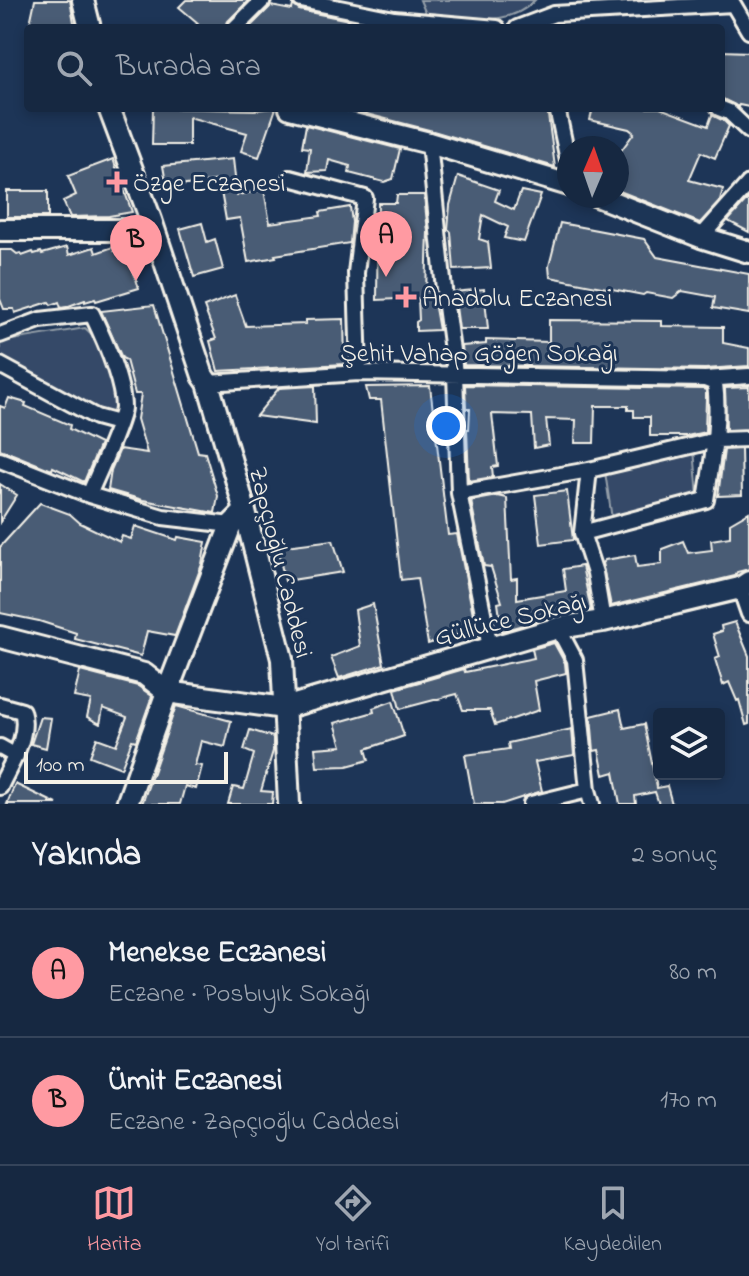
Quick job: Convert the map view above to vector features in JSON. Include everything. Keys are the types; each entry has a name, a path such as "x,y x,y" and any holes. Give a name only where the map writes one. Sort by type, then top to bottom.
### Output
{"street":[{"path":"73,0 77,24"},
{"path":"83,0 89,24"},
{"path":"97,0 100,24"},
{"path":"239,24 263,0"},
{"path":"301,0 394,19 451,24"},
{"path":"528,24 554,14 733,4 749,31"},
{"path":"725,110 749,131"},
{"name":"Zapçıoğlu Caddesi","path":"114,112 203,376 208,383 238,518 282,659 289,804"},
{"name":"Zapçıoğlu Caddesi","path":"114,112 160,224 210,374 208,383"},
{"path":"306,112 429,143 557,181"},
{"path":"558,112 563,136"},
{"path":"429,143 455,373 459,493 490,647"},
{"path":"290,178 365,198 356,273 359,373"},
{"path":"701,237 749,183"},
{"path":"627,208 749,252"},
{"path":"0,230 154,230"},
{"path":"0,335 40,320 92,314 105,341 123,410 89,495"},
{"path":"0,365 96,417 118,423"},
{"name":"Şehit Vahap Göğen Sokağı","path":"208,383 359,373 705,379 749,376"},
{"path":"582,533 706,500 718,406 715,383 705,379"},
{"path":"459,493 589,470 716,440 749,439"},
{"path":"0,460 89,495 163,517 238,518 167,692 127,804"},
{"path":"589,470 582,533 595,573 603,621"},
{"path":"745,585 749,614"},
{"name":"Güllüce Sokağı","path":"284,708 558,628 603,621 745,585"},
{"path":"531,804 590,797 575,660 558,628"},
{"path":"0,637 144,674 167,692 284,708"},
{"path":"0,705 22,711 24,717 16,756 0,787"},
{"path":"0,747 16,756"}],"shaded area":[{"path":"420,0 535,0 511,15 469,19 426,14"},
{"path":"85,328 99,341 118,394 119,403 115,412 107,413 0,360 0,342"},
{"path":"694,449 698,497 612,519 605,472"}],"building":[{"path":"35,0 70,0 74,24 30,24"},
{"path":"186,0 249,0 227,24 197,24 179,7"},
{"path":"293,5 299,10 349,20 351,24 253,24 271,6 292,10"},
{"path":"725,51 749,52 749,107 738,107 725,100"},
{"path":"153,112 275,112 259,157 241,151 247,133 189,117 189,145 152,145"},
{"path":"359,112 548,112 555,167"},
{"path":"592,112 671,112 708,126 712,115 729,126 715,158 701,152 689,180 723,189 720,201 700,223 629,195 629,140 634,133 629,129 590,120"},
{"path":"306,125 400,149 393,179 384,182 349,173 350,166 329,160 327,171 307,172 310,148 302,147"},
{"path":"113,159 132,212 70,217 63,201 76,195 68,176"},
{"path":"233,159 237,195 264,190 270,223 321,216 320,212 350,207 350,243 248,262 240,218 226,220 219,180 167,188 163,166"},
{"path":"458,176 499,190 495,201 514,210 521,191 541,195 524,242 504,238 508,227 483,215 479,239 488,242 491,268 454,270 451,232 448,229 450,205"},
{"path":"7,191 48,191 48,217 7,217"},
{"path":"397,195 424,195 428,232 426,291 432,291 439,330 416,331 418,298 377,300 378,203 396,203"},
{"path":"749,198 749,232 728,221"},
{"path":"202,223 207,242 215,239 223,269 194,277 180,229"},
{"path":"560,223 644,239 657,257 749,274 749,314 713,308 715,297 682,291 673,298 643,295 550,277 549,266"},
{"path":"67,247 69,255 94,247 96,253 113,247 114,251 125,247 139,288 61,308 59,302 51,305 49,302 15,313 14,309 4,309 0,299 0,250 12,250 22,256"},
{"path":"484,289 488,329 459,329 454,292"},
{"path":"235,295 246,326 344,319 345,364 218,371 210,341 216,339 204,307"},
{"path":"154,305 198,452 205,453 218,496 215,513 143,500 108,490 111,470 120,449 147,453 137,419 141,394 135,394 126,360 122,358 101,311"},
{"path":"549,320 662,321 662,326 723,327 723,343 749,348 749,366 705,369 464,365 462,346 486,344 486,340 549,342"},
{"path":"465,385 703,389 706,390 705,432 687,436 650,436 650,417 634,417 634,410 628,410 628,406 595,406 594,443 575,443 576,420 546,419 549,445 534,448 532,415 492,414 498,466 492,467 493,477 469,481 467,429 470,409 466,409"},
{"path":"315,386 316,424 256,416 279,388"},
{"path":"430,386 448,535 457,534 476,629 428,644 417,578 401,580 381,400 369,400 366,387"},
{"path":"749,387 749,429 726,430 725,388"},
{"path":"9,398 70,425 69,429 100,444 84,482 53,467 52,470 0,449 0,406 5,408"},
{"path":"741,449 742,495 718,496 724,450"},
{"path":"0,484 17,495 0,522"},
{"path":"567,491 573,540 541,544 535,495"},
{"path":"498,496 507,498 511,579 517,578 517,599 566,591 563,569 582,566 591,610 554,616 502,631 498,603 502,602 491,567 484,566 471,501"},
{"path":"40,503 70,514 80,523 120,542 122,536 131,539 135,526 177,540 178,537 206,542 202,564 175,636 147,631 141,656 75,639 76,633 39,621 0,613 0,547"},
{"path":"749,512 749,569 737,572 735,576 611,606 602,563 605,560 635,555 637,567 662,564 662,549 683,541 688,553 712,550 711,540 730,537 730,523"},
{"path":"333,540 343,572 285,581 277,547"},
{"path":"373,604 384,664 339,678 331,657 360,646 355,610"},
{"path":"735,622 749,656 749,724 746,725 739,700 729,682 723,685 715,659 720,657 713,634 722,631 721,626"},
{"path":"554,643 565,663 566,673 534,681 539,710 495,725 490,710 463,710 457,694 400,709 395,689 464,669 465,672 534,658 532,649"},
{"path":"80,671 138,686 152,696 136,741 132,740 121,768 90,756 97,738 116,745 127,717 103,708 100,724 87,717 91,700 74,697"},
{"path":"393,701 404,736 366,749 369,760 347,766 317,767 315,748 342,746 335,723 374,712 373,708"},
{"path":"176,706 231,721 225,747 201,741 195,765 202,766 196,789 185,786 180,804 142,804"},
{"path":"620,709 624,728 644,724 653,780 657,788 667,786 672,804 659,804 655,792 635,796 636,804 620,804 614,772 604,775 599,750 594,751 591,716"},
{"path":"40,717 51,718 46,748 31,744"},
{"path":"572,729 574,755 535,762 542,791 502,804 474,804 465,755 509,749 508,743"},
{"path":"250,730 273,737 273,751 261,791 273,792 272,804 228,804 233,787 244,789 254,754 244,750"},
{"path":"15,784 57,804 7,804"}],"place":[{"name":"Özge Eczanesi","path":"117,182"},
{"name":"Menekse Eczanesi","path":"386,277"},
{"name":"Ümit Eczanesi","path":"136,281"},
{"name":"Anadolu Eczanesi","path":"406,297"}]}
